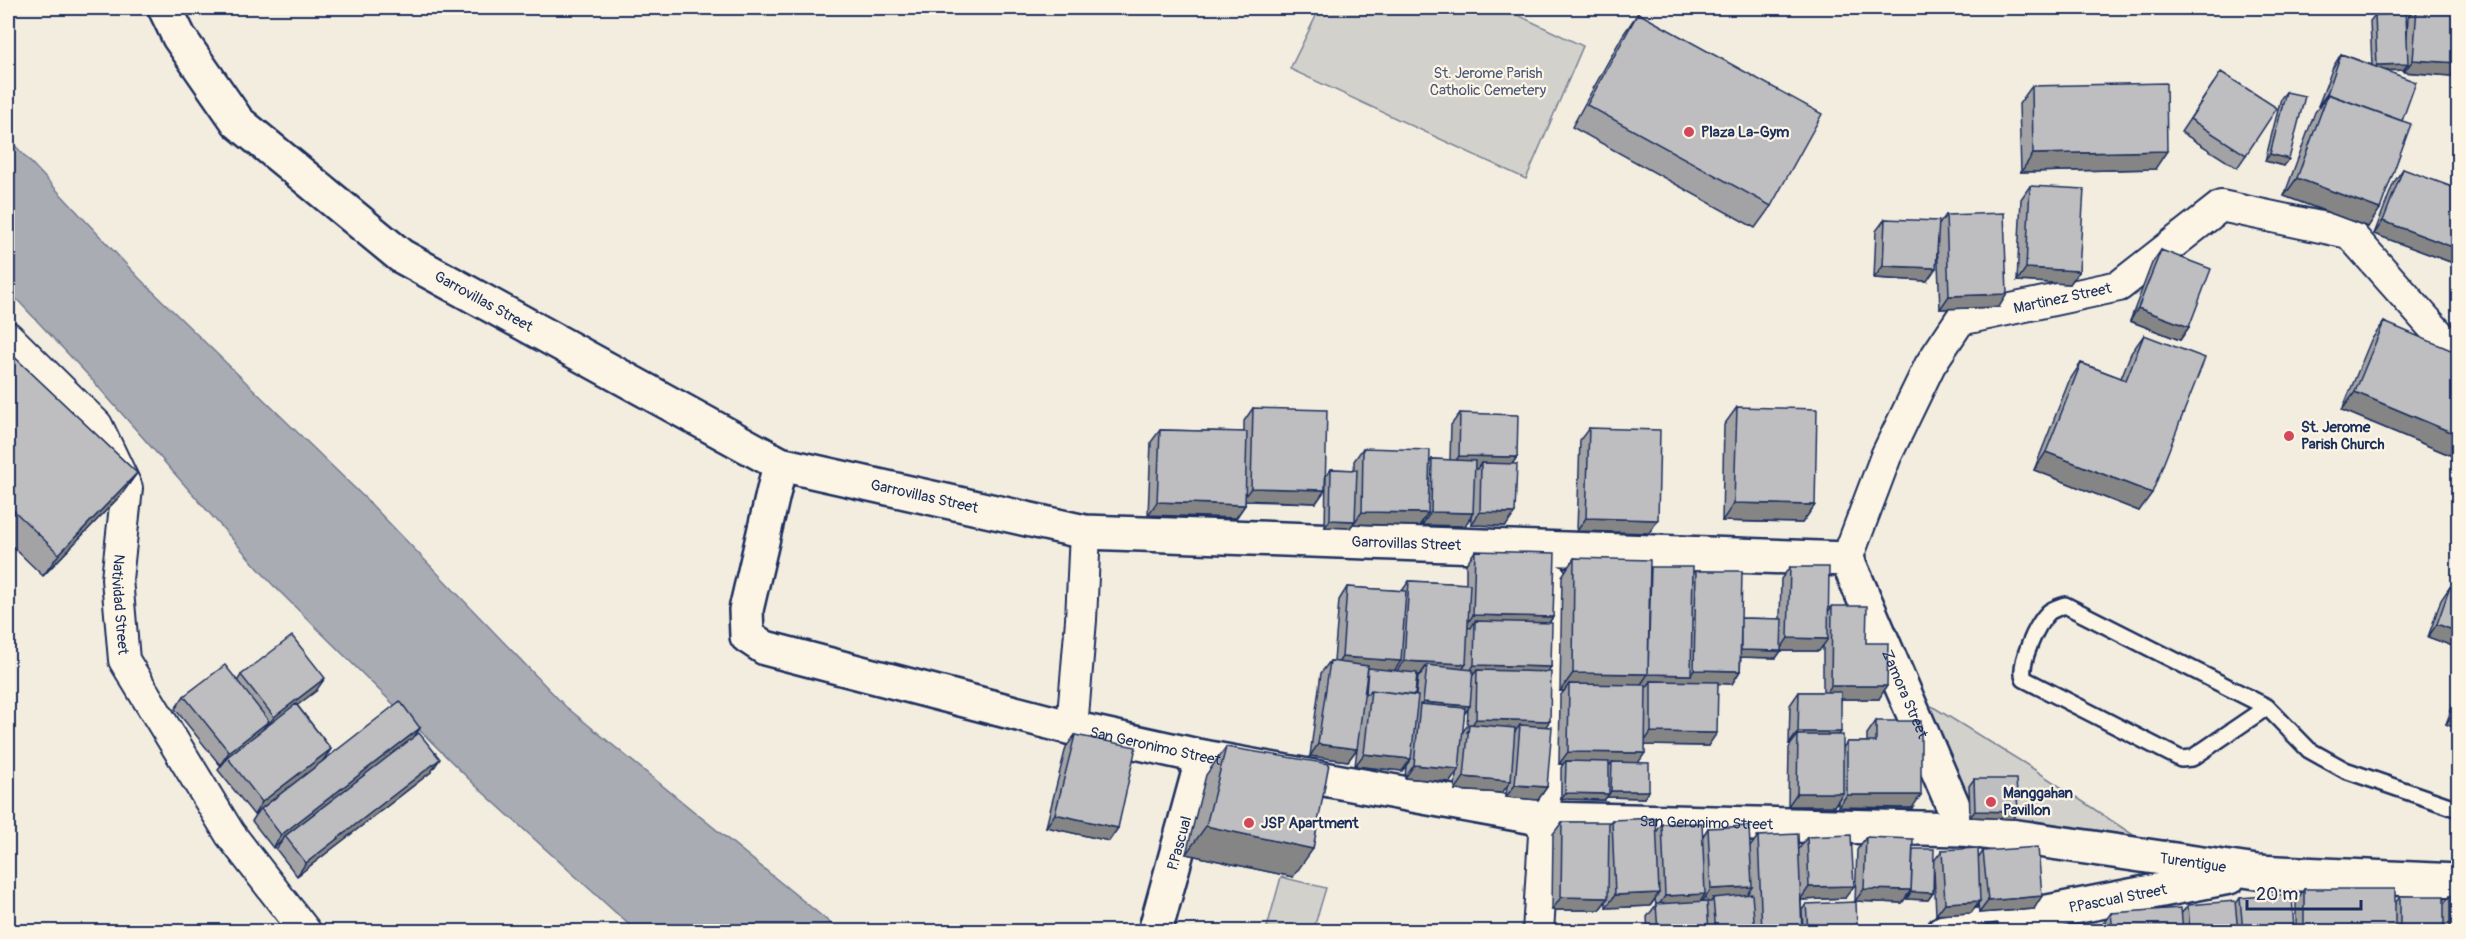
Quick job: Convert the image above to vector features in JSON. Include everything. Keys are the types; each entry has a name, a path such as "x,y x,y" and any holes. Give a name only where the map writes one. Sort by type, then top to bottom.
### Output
{"street":[{"name":"Garrovillas Street","path":"165,8 179,37 237,122 401,256 780,465 1085,532 1847,559"},
{"name":"Martinez Street","path":"1847,559 1891,446 1930,365 1960,320 2119,286 2221,206 2349,233 2438,334 2458,352"},
{"name":"Natividad Street","path":"8,337 97,425 127,488 117,579 124,660 230,834 306,932"},
{"name":"San Geronimo Street","path":"780,465 746,610 747,636 765,648 1072,728 1203,757 1545,819 1964,829"},
{"path":"1072,728 1081,620 1085,532"},
{"path":"1538,932 1545,819 1553,549"},
{"name":"Zamora Street","path":"1847,559 1964,829"},
{"name":"P.Pascual","path":"1155,932 1203,757"},
{"name":"Turentigue","path":"1964,829 2257,872 2458,881"},
{"name":"P.Pascual Street","path":"1944,932 2257,872"}],"lane":[{"path":"2267,707 2192,758 2181,759 2024,678 2022,662 2048,614 2065,605 2267,707 2308,750 2345,770 2458,809"}],"green space":[{"name":"St. Jerome Parish Catholic Cemetery","path":"1320,8 1503,8 1583,46 1526,179 1290,69"},
{"path":"1904,689 2032,768 2171,860 1963,829"},
{"path":"1281,877 1326,888 1313,931 1266,931"}],"shaded area":[{"path":"8,138 139,278 370,503 565,706 840,931 636,931 477,787 271,583 86,373 8,290"}],"building":[{"path":"2417,8 2458,8 2458,63 2413,60"},
{"name":"Plaza La-Gym","path":"1638,13 1822,114 1771,206 1587,105"},
{"path":"2406,13 2408,64 2377,65 2375,15"},
{"path":"2341,54 2416,82 2402,121 2327,94"},
{"path":"2221,72 2277,108 2246,155 2190,119"},
{"path":"2166,83 2167,151 2033,154 2032,86"},
{"path":"2286,92 2305,96 2289,159 2270,154"},
{"path":"2328,94 2411,124 2380,209 2297,178"},
{"path":"2403,169 2458,189 2458,249 2383,221"},
{"path":"2030,186 2084,189 2079,271 2026,268"},
{"path":"2004,213 2007,294 1949,296 1946,215"},
{"path":"1885,219 1939,221 1936,268 1883,266"},
{"path":"2161,250 2211,269 2189,327 2138,308"},
{"path":"2384,322 2458,353 2458,435 2355,392"},
{"path":"2144,335 2205,358 2152,493 2046,452 2081,363 2126,380"},
{"path":"8,351 137,473 59,554 8,505"},
{"path":"1737,407 1817,409 1815,505 1734,503"},
{"path":"1253,408 1327,410 1325,490 1251,488"},
{"path":"1460,413 1518,415 1517,457 1459,456"},
{"path":"1589,428 1660,430 1658,520 1586,518"},
{"path":"1160,430 1247,432 1245,505 1157,502"},
{"path":"1363,448 1430,450 1428,513 1362,512"},
{"path":"1432,459 1475,461 1473,513 1431,512"},
{"path":"1481,463 1517,464 1515,513 1480,512"},
{"path":"1331,469 1357,470 1355,521 1330,520"},
{"path":"1475,551 1555,553 1553,617 1473,615"},
{"path":"1574,558 1650,560 1648,674 1573,673"},
{"path":"1651,567 1693,567 1691,675 1648,674"},
{"path":"1790,567 1829,567 1828,639 1788,638"},
{"path":"1696,571 1742,571 1740,671 1694,670"},
{"path":"1409,581 1470,584 1466,664 1404,661"},
{"path":"1347,587 1406,591 1401,661 1342,657"},
{"path":"2450,587 2458,590 2458,632 2437,624"},
{"path":"1832,606 1867,606 1866,643 1888,643 1887,686 1831,686"},
{"path":"1741,618 1782,619 1781,651 1741,650"},
{"path":"1475,621 1552,623 1551,667 1474,665"},
{"path":"292,636 325,678 274,717 241,675"},
{"path":"1330,661 1368,666 1357,749 1318,744"},
{"path":"225,665 269,721 229,752 184,696"},
{"path":"1427,665 1473,670 1470,706 1423,702"},
{"path":"1368,668 1417,673 1415,695 1371,690 1366,694"},
{"path":"1477,670 1551,672 1550,721 1476,719"},
{"path":"1651,681 1718,682 1717,733 1651,732"},
{"path":"1569,684 1646,685 1645,753 1568,752"},
{"path":"1371,690 1418,696 1411,759 1364,754"},
{"path":"1799,692 1841,692 1841,732 1798,732"},
{"path":"400,701 420,728 281,835 261,809"},
{"path":"296,704 331,749 262,802 227,757"},
{"path":"1420,704 1465,708 1459,769 1414,765"},
{"path":"1876,721 1921,721 1921,795 1847,795 1847,742 1876,742"},
{"path":"1469,724 1515,728 1511,781 1464,777"},
{"path":"1520,725 1552,727 1547,787 1515,785"},
{"path":"419,733 440,759 306,863 285,836"},
{"path":"1075,735 1136,747 1118,828 1055,814"},
{"path":"1798,735 1843,735 1843,793 1797,793"},
{"path":"1226,747 1329,764 1313,849 1206,826"},
{"path":"1566,761 1609,762 1609,794 1565,793"},
{"path":"1612,762 1649,763 1649,791 1611,791"},
{"name":"Manggahan Pavillon","path":"1974,779 2016,779 2018,812 1975,811"},
{"path":"1656,818 1659,893 1615,895 1612,820"},
{"path":"1562,822 1609,822 1608,898 1561,897"},
{"path":"1702,823 1705,894 1665,896 1662,824"},
{"path":"1749,826 1752,887 1711,889 1708,828"},
{"path":"1798,834 1802,932 1762,932 1758,836"},
{"path":"1851,835 1854,886 1809,887 1807,837"},
{"path":"1866,837 1913,839 1911,890 1864,889"},
{"path":"2038,847 2042,896 1988,901 1983,851"},
{"path":"1978,848 1980,901 1945,903 1942,850"},
{"path":"1913,849 1934,849 1933,893 1911,892"},
{"path":"2304,889 2395,889 2395,932 2304,932"},
{"path":"1752,894 1755,932 1716,932 1713,898"},
{"path":"2292,894 2294,932 2243,932 2240,898"},
{"path":"2400,896 2444,896 2444,932 2400,932"},
{"path":"2450,896 2458,896 2458,932 2450,932"},
{"path":"1707,901 1709,932 1658,932 1656,904"},
{"path":"2235,901 2238,932 2190,932 2188,905"},
{"path":"1856,902 1857,928 1808,930 1806,904"},
{"path":"2181,908 2183,932 2113,932 2111,913"},
{"path":"1997,923 1998,932 1940,932"}],"place":[{"name":"Plaza La-Gym","path":"1689,132"},
{"name":"St. Jerome Parish Church","path":"2289,436"},
{"name":"Manggahan Pavillon","path":"1991,802"},
{"name":"JSP Apartment","path":"1249,823"}]}
